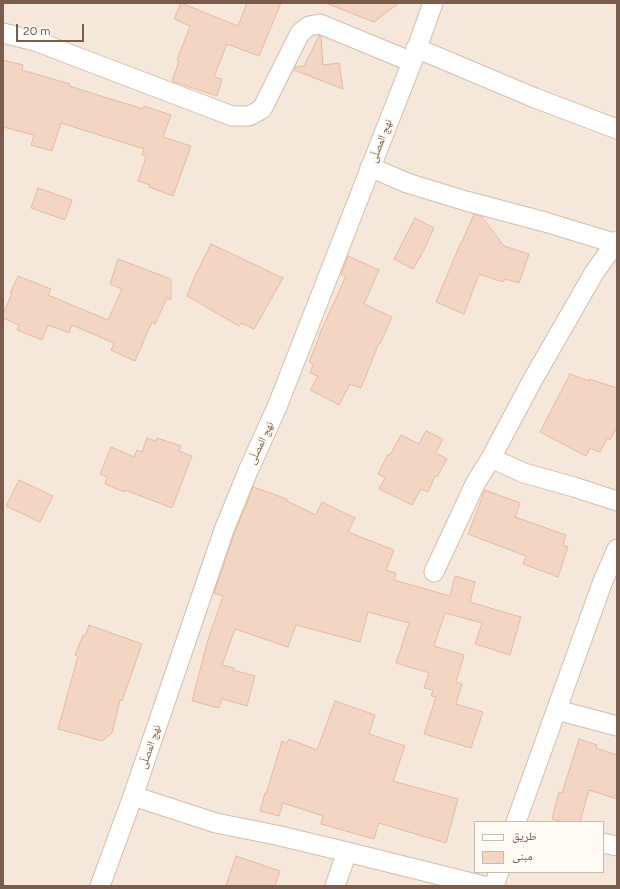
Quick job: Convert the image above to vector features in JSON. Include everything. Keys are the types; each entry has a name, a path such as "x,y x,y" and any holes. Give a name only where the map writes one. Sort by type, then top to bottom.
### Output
{"street":[{"name":"نهج المصلّى","path":"100,886 133,796 224,530 248,471 277,407 414,55 432,3"},
{"path":"3,33 35,41 232,116 249,116 262,110 300,33 309,26 320,24 414,55 617,129"},
{"path":"370,167 407,183 616,243 594,273 475,484 434,572"},
{"path":"491,458 524,473 617,501"},
{"path":"517,821 557,710 610,584 617,549"},
{"path":"557,710 617,726"},
{"path":"133,796 216,823 276,835 484,886"},
{"path":"604,843 617,846"},
{"path":"335,886 347,852"},
{"path":"494,886 499,873"}],"shaded area":[{"path":"3,3 617,3 617,886 3,886"}],"building":[{"path":"181,3 238,26 247,3 281,3 259,56 227,44 214,77 222,79 217,96 172,81 179,61 177,60 190,26 174,19"},
{"path":"328,3 399,3 374,22"},
{"path":"319,36 321,36 323,65 339,63 343,89 294,70 295,67 304,66"},
{"path":"3,60 23,65 22,70 70,84 69,86 143,109 144,106 171,115 163,137 191,146 173,196 138,181 146,157 142,155 144,149 61,123 52,151 31,145 34,135 3,127"},
{"path":"38,188 72,200 65,220 31,208"},
{"path":"474,214 482,217 504,246 529,254 519,283 505,279 503,282 479,274 464,314 436,302"},
{"path":"415,218 434,228 420,258 413,269 394,259"},
{"path":"211,244 283,278 254,329 241,323 239,326 187,296"},
{"path":"348,256 379,270 364,304 392,317 380,344 379,343 361,388 350,384 339,405 310,390 318,376 310,373 313,364 309,362 319,335 346,276 341,274"},
{"path":"118,259 171,279 171,300 167,298 155,324 152,322 135,361 111,350 114,343 72,325 69,333 48,325 42,340 17,330 19,325 3,318 3,314 12,293 10,293 18,276 51,289 48,295 108,320 122,289 110,284"},
{"path":"570,374 589,381 589,379 617,388 617,427 610,440 607,438 600,452 590,448 586,456 540,432"},
{"path":"426,431 443,439 436,453 447,459 437,477 435,476 428,492 421,489 412,505 379,489 385,478 378,474 388,454 390,455 401,435 419,444"},
{"path":"147,438 156,441 157,438 181,446 179,451 192,456 172,508 105,484 107,477 100,474 111,447 134,457 137,450 142,452"},
{"path":"19,480 53,496 40,522 6,506"},
{"path":"253,487 287,499 287,501 316,515 322,502 355,518 348,532 394,550 386,570 396,573 394,580 450,596 455,576 475,582 470,602 521,617 510,655 475,644 482,623 445,613 434,646 464,655 456,682 462,684 456,704 483,712 471,748 424,734 436,697 431,696 433,690 424,688 429,673 396,663 409,623 368,612 360,642 296,625 288,647 235,629 222,665 234,668 233,670 255,676 247,706 222,699 219,708 192,701 207,643 223,596 214,593 234,534"},
{"path":"485,490 520,503 515,517 566,535 563,545 568,547 558,577 523,564 526,556 468,534"},
{"path":"89,625 142,644 122,701 120,700 112,733 102,741 58,729 78,656 75,655 83,635 85,636"},
{"path":"335,701 375,715 369,734 405,746 393,781 458,799 446,843 379,823 374,839 321,824 323,816 283,803 279,816 260,811 282,741 287,743 289,739 317,750"},
{"path":"579,739 597,745 596,748 617,755 617,799 589,790 580,821 560,821 552,819 559,792 562,793"},
{"path":"236,856 280,871 275,886 226,886"}]}
